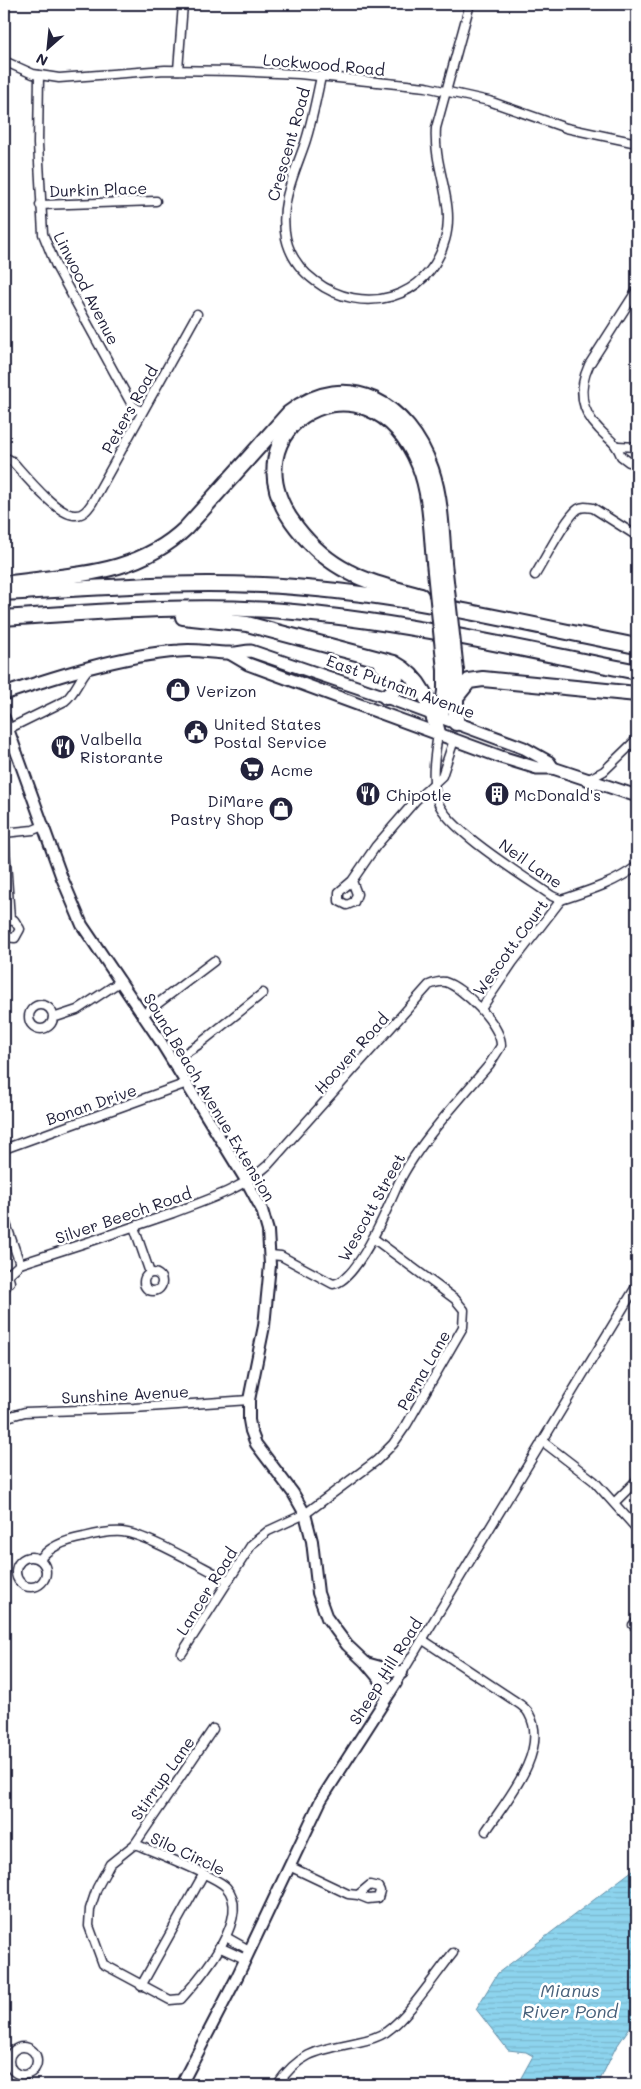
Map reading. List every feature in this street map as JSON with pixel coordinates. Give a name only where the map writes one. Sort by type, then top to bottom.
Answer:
[{"type":"highway","points":[[6,589],[104,572],[148,556],[168,544],[186,528],[288,413],[306,401],[334,392],[356,394],[376,400],[393,411],[414,433],[426,456],[435,482],[439,563],[451,671],[456,696],[456,723]]},
{"type":"highway","points":[[439,563],[423,476],[410,448],[393,426],[371,410],[344,403],[319,406],[296,421],[286,433],[279,446],[276,460],[276,481],[286,512],[316,548],[337,566],[366,580],[518,623]]},
{"type":"highway","points":[[6,589],[183,583],[276,585],[368,595],[637,646]]},
{"type":"highway","points":[[6,618],[205,608],[312,614],[403,627],[637,672]]},
{"type":"highway","points":[[98,613],[229,621],[334,646],[387,661],[406,671],[420,686],[437,716]]},
{"type":"highway","points":[[334,646],[392,670],[396,675],[396,684],[391,694],[386,697]]},
{"type":"highway","points":[[438,733],[437,716],[451,671]]},
{"type":"highway","points":[[456,696],[469,681],[483,679],[637,694]]},
{"type":"main road","name":"East Putnam Avenue","points":[[4,694],[88,669],[148,655],[180,650],[231,654],[248,664],[454,740],[537,768],[554,768],[637,796]]},
{"type":"main road","name":"East Putnam Avenue","points":[[231,654],[240,650],[262,654],[386,697],[524,748],[549,762],[554,768]]},
{"type":"main road","points":[[454,740],[456,723]]},
{"type":"street","points":[[178,70],[183,4]]},
{"type":"street","name":"Crescent Road","points":[[321,77],[305,142],[285,201],[283,215],[286,238],[293,258],[308,276],[324,288],[339,296],[361,301],[389,298],[414,285],[432,268],[445,243],[449,219],[434,148],[436,128],[448,90],[470,4]]},
{"type":"street","points":[[598,4],[607,4]]},
{"type":"street","name":"Lockwood Road","points":[[4,61],[39,75],[66,78],[178,70],[261,71],[448,90],[489,101],[566,128],[637,143]]},
{"type":"street","name":"Linwood Avenue","points":[[39,75],[38,135],[40,205],[43,234],[56,266],[132,405],[142,412]]},
{"type":"street","name":"Durkin Place","points":[[40,205],[156,201]]},
{"type":"street","points":[[637,290],[595,354],[584,377],[581,396],[588,416],[597,428],[618,446],[637,447]]},
{"type":"street","name":"Peters Road","points":[[4,457],[12,461],[60,510],[73,516],[82,514],[92,503],[197,314]]},
{"type":"street","points":[[618,446],[620,456],[624,460],[637,461]]},
{"type":"street","points":[[535,575],[568,521],[579,508],[585,506],[593,508],[637,536]]},
{"type":"street","points":[[6,730],[65,701],[71,696],[79,679],[88,669]]},
{"type":"street","name":"Sound Beach Avenue Extension","points":[[4,718],[6,730],[78,917],[144,1014],[248,1182],[265,1221],[270,1255],[264,1326],[249,1400],[249,1420],[256,1444],[293,1493],[305,1514],[312,1541],[321,1603],[331,1625],[393,1687]]},
{"type":"street","name":"Neil Lane","points":[[438,733],[433,774],[441,809],[454,824],[526,877],[561,900],[608,884],[637,866]]},
{"type":"street","points":[[587,780],[604,771],[637,739]]},
{"type":"street","points":[[352,881],[368,857],[416,800],[435,785],[442,776],[454,740]]},
{"type":"street","points":[[4,937],[14,938],[20,933],[19,925],[7,920],[4,833],[33,830],[43,826]]},
{"type":"street","name":"Wescott Court","points":[[481,1009],[513,962],[561,900]]},
{"type":"street","points":[[144,1014],[214,961]]},
{"type":"street","points":[[53,1018],[77,1010],[120,981]]},
{"type":"street","name":"Hoover Road","points":[[248,1182],[268,1165],[429,985],[446,982],[481,1009]]},
{"type":"street","points":[[173,1061],[198,1045],[263,993]]},
{"type":"street","name":"Wescott Street","points":[[270,1255],[281,1256],[326,1282],[339,1284],[349,1275],[373,1238],[403,1173],[497,1054],[501,1046],[498,1032],[481,1009]]},
{"type":"street","name":"Bonan Drive","points":[[4,1149],[187,1083]]},
{"type":"street","name":"Silver Beech Road","points":[[4,1289],[10,1282],[6,1273],[20,1264],[134,1227],[248,1182]]},
{"type":"street","points":[[4,1218],[20,1264]]},
{"type":"street","points":[[134,1227],[150,1273]]},
{"type":"street","name":"Perna Lane","points":[[305,1514],[376,1461],[393,1444],[407,1424],[463,1327],[465,1317],[460,1304],[437,1284],[373,1238]]},
{"type":"street","name":"Sheep Hill Road","points":[[182,2085],[245,1960],[321,1800],[423,1640],[637,1285]]},
{"type":"street","name":"Sunshine Avenue","points":[[4,1418],[25,1412],[134,1408],[249,1400]]},
{"type":"street","points":[[542,1441],[578,1467],[614,1502],[637,1529]]},
{"type":"street","points":[[614,1502],[637,1480]]},
{"type":"street","name":"Lancer Road","points":[[182,1653],[252,1544],[268,1532],[305,1514]]},
{"type":"street","points":[[40,1559],[45,1553],[60,1544],[75,1538],[123,1532],[143,1538],[228,1580]]},
{"type":"street","points":[[28,1556],[40,1559],[46,1568],[44,1580],[35,1586],[23,1585],[16,1576],[17,1565],[28,1556]]},
{"type":"street","points":[[423,1640],[512,1698],[524,1708],[531,1719],[534,1734],[533,1752],[521,1778],[486,1831]]},
{"type":"street","name":"Sound Beach Avenue Extension","points":[[366,1662],[402,1673]]},
{"type":"street","name":"Stirrup Lane","points":[[135,1844],[213,1729]]},
{"type":"street","name":"Silo Circle","points":[[135,1844],[203,1875],[225,1886],[234,1900],[232,1922],[226,1937],[197,1982],[181,2000],[170,2000],[103,1964],[89,1926],[90,1909],[97,1888],[110,1864],[135,1844]]},
{"type":"street","points":[[289,1866],[337,1889],[358,1895]]},
{"type":"street","points":[[141,1986],[203,1875]]},
{"type":"street","points":[[226,1937],[249,1950]]},
{"type":"street","points":[[219,1947],[245,1960]]},
{"type":"street","points":[[277,2085],[301,2058],[314,2051],[368,2039],[388,2031],[453,1953]]},
{"type":"water","name":"Mianus River Pond","points":[[637,1867],[637,2017],[615,2049],[600,2080],[600,2085],[517,2085],[533,2056],[526,2052],[508,2050],[476,2009],[498,1973]]},
{"type":"place","name":"Verizon","points":[[178,690]]},
{"type":"place","name":"United States Postal Service","points":[[196,732]]},
{"type":"place","name":"Valbella Ristorante","points":[[63,747]]},
{"type":"place","name":"Acme","points":[[252,769]]},
{"type":"place","name":"Chipotle","points":[[368,794]]},
{"type":"place","name":"McDonald's","points":[[497,794]]},
{"type":"place","name":"DiMare Pastry Shop","points":[[281,809]]}]
